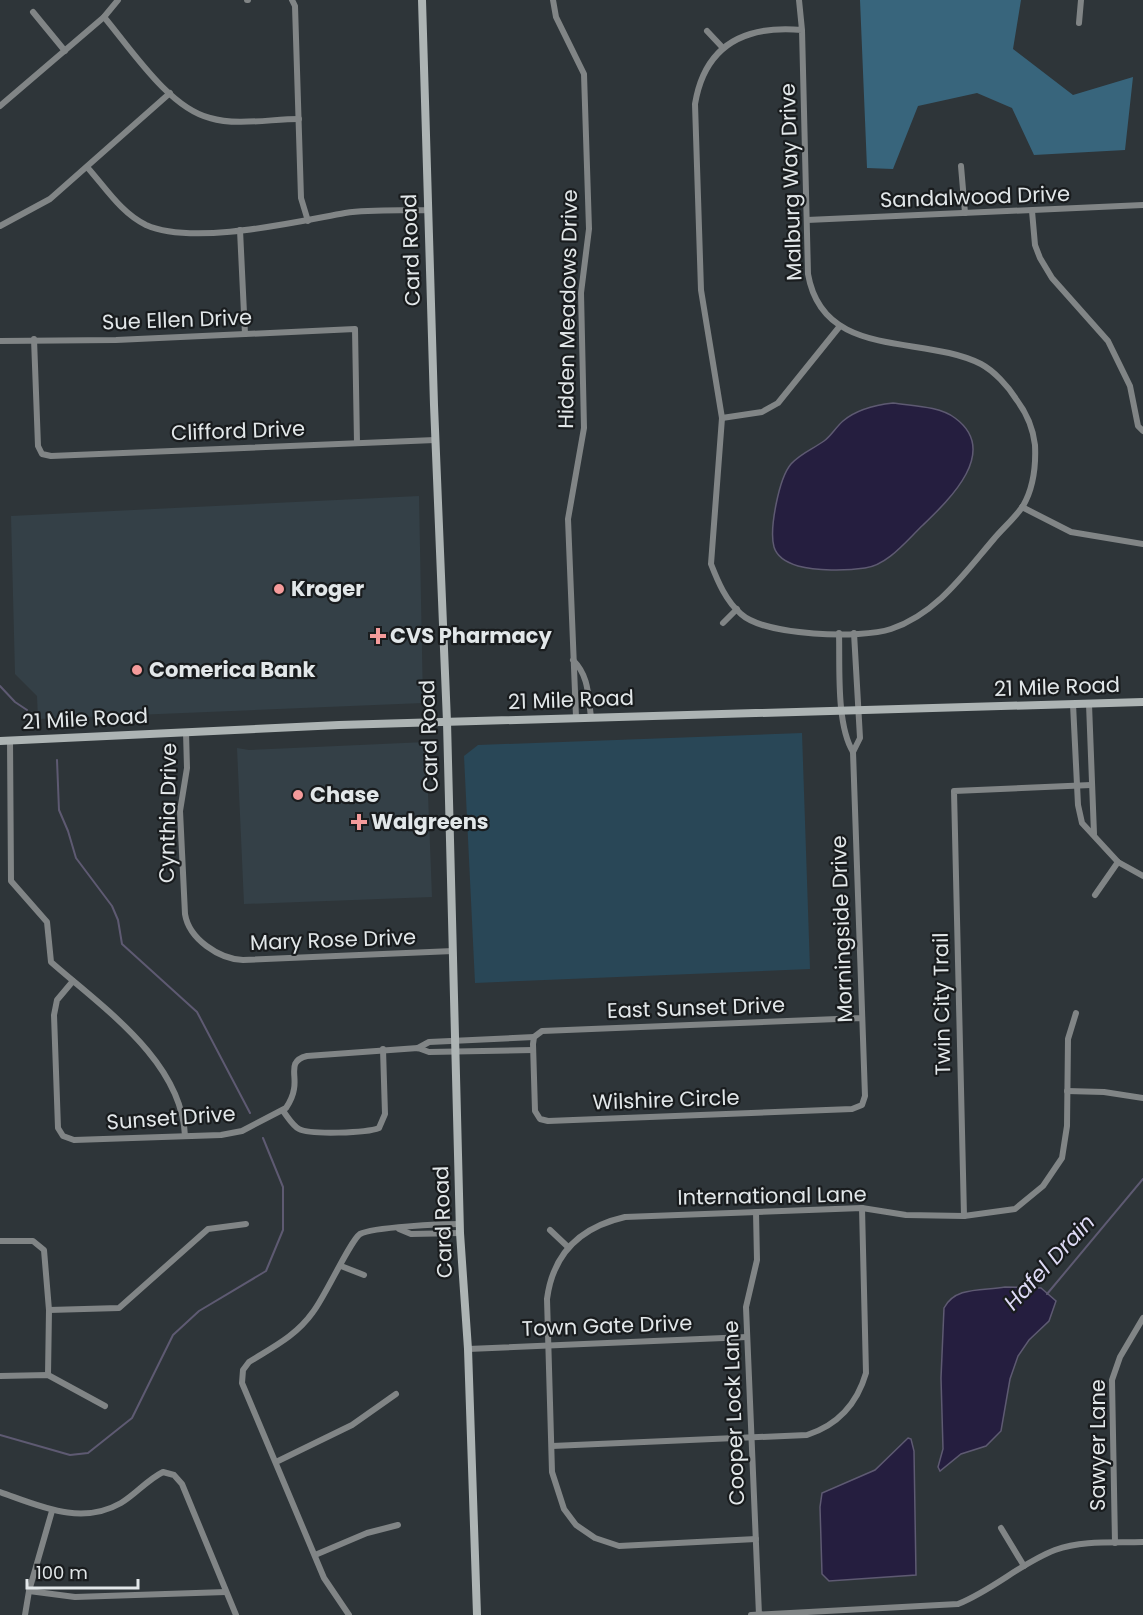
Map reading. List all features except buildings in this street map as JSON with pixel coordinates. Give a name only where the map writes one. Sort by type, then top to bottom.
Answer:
[{"type":"street","points":[[0,106],[104,17],[118,0]]},
{"type":"street","points":[[292,0],[295,6],[301,198],[308,221]]},
{"type":"street","name":"Card Road","points":[[422,0],[435,440],[447,722],[460,1228],[468,1348],[477,1615]]},
{"type":"street","name":"Hidden Meadows Drive","points":[[553,0],[556,17],[584,74],[590,229],[581,293],[584,428],[568,519],[576,717]]},
{"type":"street","name":"Malburg Way Drive","points":[[736,609],[758,624],[805,633],[854,633],[890,629],[921,615],[942,598],[1022,507],[1034,479],[1032,434],[1023,409],[1013,393],[991,370],[962,358],[852,334],[825,311],[810,286],[799,0]]},
{"type":"street","points":[[1079,23],[1081,0]]},
{"type":"street","points":[[33,12],[65,51]]},
{"type":"street","points":[[104,17],[170,93],[194,112],[212,119],[298,119]]},
{"type":"street","points":[[723,623],[736,609],[719,585],[711,564],[722,418],[701,290],[694,104],[704,73],[723,48],[744,35],[762,29],[801,30]]},
{"type":"street","points":[[707,31],[723,48]]},
{"type":"street","points":[[0,226],[50,199],[170,93]]},
{"type":"street","points":[[961,165],[965,213]]},
{"type":"street","points":[[87,167],[124,209],[146,225],[159,229],[186,232],[240,230],[347,213],[428,210]]},
{"type":"street","name":"Sandalwood Drive","points":[[807,220],[1143,205]]},
{"type":"street","points":[[1032,211],[1035,245],[1046,268],[1108,341],[1130,386],[1138,426],[1143,430]]},
{"type":"street","points":[[240,230],[245,334]]},
{"type":"street","points":[[722,418],[762,412],[778,402],[840,326]]},
{"type":"street","name":"Sue Ellen Drive","points":[[0,341],[116,340],[356,329],[357,442]]},
{"type":"street","name":"Clifford Drive","points":[[34,339],[38,446],[42,454],[51,456],[435,440]]},
{"type":"street","points":[[1022,507],[1071,532],[1143,544]]},
{"type":"street","name":"Morningside Drive","points":[[839,633],[843,711],[847,742],[853,752]]},
{"type":"street","name":"Morningside Drive","points":[[854,633],[860,738],[853,752],[865,1096],[862,1104]]},
{"type":"street","name":"Hidden Meadows Drive","points":[[573,660],[583,670],[591,717]]},
{"type":"street","name":"21 Mile Road","points":[[5,740],[576,717],[1143,702]]},
{"type":"street","points":[[1073,704],[1076,785],[1083,823],[1118,862],[1143,876]]},
{"type":"street","points":[[1089,704],[1094,834]]},
{"type":"street","name":"Cynthia Drive","points":[[186,732],[187,768],[180,811],[186,918],[193,933],[216,953]]},
{"type":"street","points":[[5,740],[11,881],[14,888],[41,913],[47,922],[51,962],[142,1045],[157,1063],[183,1112],[185,1136]]},
{"type":"street","points":[[1075,749],[1090,749]]},
{"type":"street","points":[[1076,785],[1091,784]]},
{"type":"street","name":"Twin City Trail","points":[[964,1216],[954,791],[1076,785]]},
{"type":"street","points":[[1095,896],[1118,862]]},
{"type":"street","name":"Mary Rose Drive","points":[[216,953],[231,959],[243,960],[453,951]]},
{"type":"street","name":"Sunset Drive","points":[[73,981],[57,1000],[54,1015],[57,1122],[60,1133],[74,1140],[185,1136],[242,1131],[283,1111]]},
{"type":"street","name":"International Lane","points":[[756,1539],[619,1546],[595,1538],[576,1525],[564,1509],[552,1472],[548,1287],[558,1260],[577,1238],[599,1224],[625,1217],[861,1208],[906,1215],[964,1216],[1015,1209],[1043,1186],[1062,1158],[1067,1126],[1068,1039],[1076,1013]]},
{"type":"street","name":"East Sunset Drive","points":[[456,1040],[534,1037],[546,1030],[862,1018]]},
{"type":"street","points":[[383,1049],[385,1114],[379,1128],[305,1132],[295,1126],[283,1111],[294,1088],[293,1066],[296,1060],[307,1056],[383,1049],[418,1048],[429,1052],[533,1050],[534,1037]]},
{"type":"street","points":[[418,1048],[429,1042],[456,1040]]},
{"type":"street","name":"Wilshire Circle","points":[[533,1050],[535,1111],[537,1116],[544,1121],[852,1109],[862,1104]]},
{"type":"street","points":[[1067,1091],[1104,1092],[1143,1098]]},
{"type":"street","points":[[552,1446],[807,1436],[822,1430],[843,1414],[862,1387],[867,1359],[861,1208]]},
{"type":"street","name":"Cooper Lock Lane","points":[[756,1212],[756,1260],[746,1307],[759,1615]]},
{"type":"street","points":[[49,1310],[119,1308],[208,1229],[246,1224]]},
{"type":"street","points":[[349,1615],[324,1578],[241,1379],[243,1370],[249,1362],[302,1327],[342,1266],[353,1242],[363,1233],[412,1226],[460,1228]]},
{"type":"street","points":[[550,1230],[568,1247]]},
{"type":"street","points":[[0,1242],[33,1241],[40,1244],[45,1253],[49,1310],[48,1376]]},
{"type":"street","points":[[342,1266],[364,1275]]},
{"type":"street","name":"Sawyer Lane","points":[[1115,1542],[1112,1380],[1120,1357],[1143,1318]]},
{"type":"street","name":"Town Gate Drive","points":[[468,1348],[747,1337]]},
{"type":"street","points":[[0,1376],[48,1376],[105,1406]]},
{"type":"street","points":[[276,1462],[352,1425],[396,1394]]},
{"type":"street","points":[[0,1492],[52,1510],[87,1514],[121,1503],[163,1472],[174,1475],[182,1484],[236,1615]]},
{"type":"street","points":[[26,1615],[29,1591],[52,1510]]},
{"type":"street","points":[[315,1555],[367,1533],[398,1525]]},
{"type":"street","points":[[1001,1528],[1024,1566]]},
{"type":"street","points":[[752,1615],[878,1611],[958,1604],[982,1594],[1024,1566],[1066,1546],[1143,1542]]},
{"type":"street","points":[[29,1591],[75,1598],[226,1592]]},
{"type":"shaded area","points":[[860,0],[1021,0],[1013,49],[1073,95],[1133,77],[1125,150],[1034,155],[1012,108],[977,93],[918,106],[893,169],[867,168]]},
{"type":"shaded area","points":[[893,403],[941,411],[955,418],[968,431],[973,445],[972,460],[957,488],[897,551],[873,566],[849,570],[822,570],[805,568],[783,559],[774,547],[773,528],[779,492],[791,464],[829,437],[843,421],[854,413],[873,406]]},
{"type":"shaded area","points":[[419,496],[423,703],[38,719],[37,696],[15,674],[11,516]]},
{"type":"shaded area","points":[[802,733],[810,969],[475,983],[464,756],[478,745]]},
{"type":"shaded area","points":[[426,742],[432,897],[244,904],[237,748],[249,750]]},
{"type":"shaded area","points":[[1005,1287],[1041,1288],[1056,1301],[1049,1321],[1029,1340],[1018,1356],[1010,1379],[1001,1431],[986,1446],[961,1454],[940,1471],[938,1467],[943,1449],[941,1378],[944,1308],[955,1296],[962,1293]]},
{"type":"shaded area","points":[[908,1438],[911,1439],[914,1451],[916,1575],[829,1581],[822,1574],[820,1507],[822,1493],[875,1470]]},
{"type":"waterway","points":[[0,686],[15,702],[27,710]]},
{"type":"waterway","points":[[57,760],[59,810],[76,858],[112,906],[118,920],[122,944],[197,1012],[250,1113]]},
{"type":"waterway","points":[[0,1435],[70,1455],[88,1453],[132,1418],[173,1335],[199,1311],[266,1271],[283,1230],[283,1187],[263,1138]]},
{"type":"waterway","name":"Hafel Drain","points":[[1047,1294],[1143,1179]]},
{"type":"place","name":"Kroger","points":[[279,589]]},
{"type":"place","name":"CVS Pharmacy","points":[[378,636]]},
{"type":"place","name":"Comerica Bank","points":[[137,670]]},
{"type":"place","name":"Chase","points":[[298,795]]},
{"type":"place","name":"Walgreens","points":[[359,822]]}]
